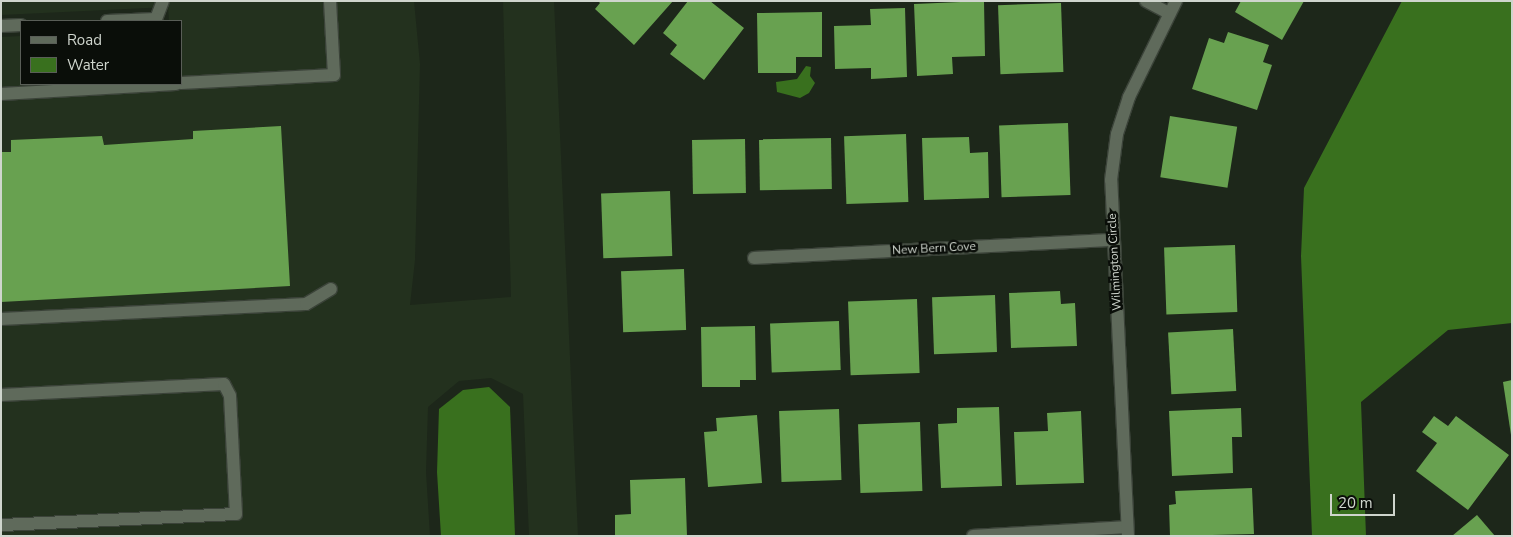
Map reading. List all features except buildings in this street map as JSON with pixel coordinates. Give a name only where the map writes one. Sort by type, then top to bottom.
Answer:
[{"type":"street","points":[[132,20],[156,19],[162,1]]},
{"type":"street","points":[[182,84],[334,75],[330,1]]},
{"type":"street","points":[[1146,1],[1169,13]]},
{"type":"street","name":"Wilmington Circle","points":[[1127,531],[1111,180],[1117,134],[1129,96],[1176,1]]},
{"type":"street","points":[[1,26],[20,25]]},
{"type":"street","points":[[1,94],[158,85]]},
{"type":"street","name":"New Bern Cove","points":[[754,258],[1114,240]]},
{"type":"street","points":[[1,319],[306,304],[330,289]]},
{"type":"street","points":[[1,395],[224,384],[230,396],[236,514],[1,525]]},
{"type":"street","points":[[973,536],[1127,531]]},
{"type":"shaded area","points":[[1,1],[414,1],[420,64],[415,260],[410,305],[511,297],[503,1],[554,1],[578,536],[529,536],[523,394],[491,378],[459,381],[428,407],[426,472],[430,536],[1,536],[1,37],[20,36],[20,85],[182,85],[182,20],[169,20],[168,7],[1,15]]},
{"type":"water","points":[[1402,1],[1512,1],[1512,323],[1448,330],[1361,402],[1366,536],[1312,536],[1301,256],[1304,188]]},
{"type":"water","points":[[806,66],[811,67],[810,76],[815,83],[809,93],[800,98],[777,92],[776,82],[797,79]]},
{"type":"water","points":[[489,387],[510,407],[515,536],[441,536],[437,472],[439,409],[463,390]]}]
